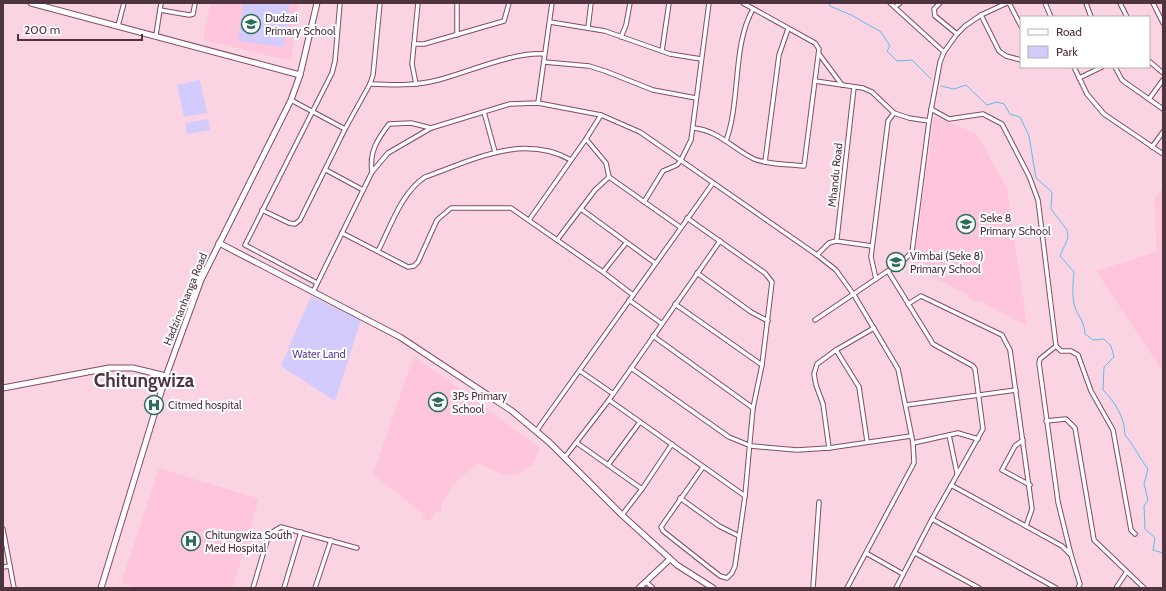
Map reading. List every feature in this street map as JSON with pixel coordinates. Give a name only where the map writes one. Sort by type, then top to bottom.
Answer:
[{"type":"street","points":[[31,3],[156,35],[300,75]]},
{"type":"street","points":[[118,26],[124,3]]},
{"type":"street","points":[[156,35],[161,3]]},
{"type":"street","points":[[160,10],[189,15],[193,14],[195,3]]},
{"type":"street","name":"Hadzinanhanga Road","points":[[101,588],[166,376],[201,280],[291,100],[300,75],[317,3]]},
{"type":"street","points":[[317,283],[245,245],[332,73],[335,62],[340,3]]},
{"type":"street","points":[[262,210],[289,223],[295,224],[300,220],[345,129],[374,75],[380,3]]},
{"type":"street","points":[[416,84],[412,64],[418,3]]},
{"type":"street","points":[[457,3],[457,35]]},
{"type":"street","points":[[414,44],[424,44],[504,21],[509,3]]},
{"type":"street","points":[[538,103],[552,3]]},
{"type":"street","points":[[588,28],[591,3]]},
{"type":"street","points":[[621,37],[626,25],[630,3]]},
{"type":"street","points":[[662,51],[669,3]]},
{"type":"street","points":[[644,202],[663,172],[677,166],[682,160],[691,140],[701,59],[710,3]]},
{"type":"street","points":[[693,128],[705,129],[742,152],[765,162],[804,166],[819,48],[815,43],[743,3]]},
{"type":"street","points":[[890,3],[944,52]]},
{"type":"street","points":[[896,8],[900,3]]},
{"type":"street","points":[[940,3],[934,9],[935,16],[957,34]]},
{"type":"street","points":[[815,320],[904,260],[912,252],[929,121],[938,72],[944,52],[957,34],[981,15],[1008,3],[1020,24]]},
{"type":"street","points":[[1045,3],[1051,16]]},
{"type":"street","points":[[1086,3],[1091,16]]},
{"type":"street","points":[[1120,3],[1126,16]]},
{"type":"street","points":[[1154,3],[1162,17],[1163,23]]},
{"type":"street","points":[[726,141],[732,122],[745,27],[753,9]]},
{"type":"street","points":[[981,15],[998,51],[1006,56],[1020,60]]},
{"type":"street","points":[[550,22],[605,31],[662,51],[701,59]]},
{"type":"street","points":[[765,162],[779,55],[788,29]]},
{"type":"street","points":[[370,84],[416,84],[436,81],[525,55],[544,54]]},
{"type":"street","points":[[819,54],[843,85]]},
{"type":"street","points":[[544,62],[589,66],[653,90],[696,98]]},
{"type":"street","points":[[1150,62],[1163,73]]},
{"type":"street","points":[[1074,68],[1087,94],[1104,114],[1163,154]]},
{"type":"street","points":[[1079,78],[1100,68]]},
{"type":"street","points":[[1116,68],[1122,80],[1163,109]]},
{"type":"street","points":[[1149,99],[1163,80]]},
{"type":"street","points":[[816,81],[854,87],[872,92],[894,113],[908,118],[929,121]]},
{"type":"street","name":"Mhandu Road","points":[[836,241],[854,87]]},
{"type":"street","points":[[291,100],[345,129]]},
{"type":"street","points":[[313,292],[372,172],[388,153],[432,128],[510,104],[538,103],[601,115],[640,132],[818,255],[836,270],[854,295],[898,370],[913,443],[914,463],[847,588]]},
{"type":"street","points":[[931,109],[949,118],[983,114],[1002,124],[1029,176],[1038,200],[1056,346],[1061,351],[1072,351],[1078,355],[1090,391],[1112,430],[1131,530],[1135,534]]},
{"type":"street","points":[[484,112],[495,152]]},
{"type":"street","points":[[876,279],[871,263],[872,246],[888,121],[894,113]]},
{"type":"street","points":[[529,220],[586,139],[601,115]]},
{"type":"street","points":[[372,172],[370,160],[378,140],[389,124],[411,123],[432,128]]},
{"type":"street","points":[[1152,147],[1163,132]]},
{"type":"street","points":[[586,139],[606,163],[609,177],[680,227]]},
{"type":"street","points":[[378,251],[403,202],[416,184],[425,177],[495,152],[526,147],[558,153],[571,160]]},
{"type":"street","points":[[326,170],[363,190]]},
{"type":"street","points":[[557,240],[581,209],[609,177]]},
{"type":"street","points":[[537,430],[580,371],[632,294],[713,183]]},
{"type":"street","points":[[342,233],[408,267],[414,266],[418,262],[437,220],[451,208],[511,208],[632,294]]},
{"type":"street","points":[[581,209],[655,263]]},
{"type":"street","points":[[687,218],[771,279],[768,321],[754,408],[745,496],[734,570],[726,578],[720,576],[662,529],[662,524],[703,467]]},
{"type":"street","points":[[566,457],[609,400],[612,393],[720,241]]},
{"type":"street","points":[[818,255],[829,243],[836,241],[872,246]]},
{"type":"street","points":[[603,272],[626,242]]},
{"type":"street","points":[[219,243],[410,343],[537,430],[566,457],[622,515],[670,559],[689,574],[713,588]]},
{"type":"street","points":[[888,271],[933,344],[973,366],[975,369],[983,424],[978,439],[957,473],[897,588]]},
{"type":"street","points":[[697,273],[751,312],[768,321]]},
{"type":"street","points":[[908,304],[921,296],[1002,335],[1010,350],[1030,485],[1032,509],[1026,526]]},
{"type":"street","points":[[629,300],[661,323]]},
{"type":"street","points":[[675,304],[762,365]]},
{"type":"street","points":[[829,448],[823,404],[816,385],[814,374],[817,364],[836,350],[874,328]]},
{"type":"street","points":[[653,336],[754,408]]},
{"type":"street","points":[[1056,346],[1040,359],[1039,363],[1058,502],[1080,584],[1078,588]]},
{"type":"street","points":[[836,350],[859,387],[867,441]]},
{"type":"street","points":[[3,388],[109,368],[133,368],[166,376]]},
{"type":"street","points":[[631,368],[729,437],[751,446],[797,450],[829,448],[867,441],[911,436]]},
{"type":"street","points":[[580,371],[612,393]]},
{"type":"street","points":[[906,405],[1016,390]]},
{"type":"street","points":[[609,400],[745,496]]},
{"type":"street","points":[[1046,421],[1066,419],[1075,428],[1094,540],[1126,573],[1144,588]]},
{"type":"street","points":[[608,465],[640,422]]},
{"type":"street","points":[[913,443],[958,433],[978,439]]},
{"type":"street","points":[[949,435],[957,473]]},
{"type":"street","points":[[1023,440],[1015,446],[1002,470],[1030,485]]},
{"type":"street","points":[[577,443],[642,489]]},
{"type":"street","points":[[622,515],[642,489],[672,444]]},
{"type":"street","points":[[951,485],[1062,546],[1071,555]]},
{"type":"street","points":[[680,498],[719,526],[739,536]]},
{"type":"street","points":[[813,588],[819,502]]},
{"type":"street","points":[[932,519],[1056,588]]},
{"type":"street","points":[[253,588],[269,534],[281,527],[356,548]]},
{"type":"street","points":[[3,529],[14,588]]},
{"type":"street","points":[[284,588],[302,532]]},
{"type":"street","points":[[315,588],[331,540]]},
{"type":"street","points":[[866,553],[903,574]]},
{"type":"street","points":[[914,553],[979,588]]},
{"type":"street","points":[[638,588],[670,559]]},
{"type":"street","points":[[3,567],[10,566]]},
{"type":"street","points":[[1116,588],[1126,573]]},
{"type":"street","points":[[646,582],[654,588]]},
{"type":"shaded area","name":"Dudzai Primary School","points":[[211,3],[298,3],[291,61],[203,40]]},
{"type":"shaded area","name":"Seke 8 Primary School","points":[[934,117],[976,133],[1007,188],[1027,326],[978,300],[976,302],[967,297],[968,295],[918,269],[914,260]]},
{"type":"shaded area","points":[[1163,186],[1163,372],[1096,271],[1160,251],[1156,248],[1155,200]]},
{"type":"shaded area","name":"3Ps Primary School","points":[[414,356],[540,448],[532,465],[518,474],[503,475],[477,463],[452,486],[441,504],[442,513],[436,511],[429,521],[423,519],[422,513],[373,474]]},
{"type":"shaded area","name":"Chitungwiza South Med Hospital","points":[[159,468],[259,499],[233,588],[137,588],[121,583]]},
{"type":"green space","points":[[243,3],[290,3],[284,47],[238,41]]},
{"type":"green space","points":[[200,80],[207,113],[184,117],[177,85]]},
{"type":"green space","points":[[208,119],[210,130],[187,134],[185,123]]},
{"type":"green space","name":"Water Land","points":[[311,296],[361,320],[335,401],[281,366]]},
{"type":"waterway","points":[[829,3],[830,6],[851,15],[881,32],[890,46],[887,51],[897,61],[912,60],[931,79]]},
{"type":"waterway","points":[[941,86],[954,89],[966,85],[987,105],[997,102],[1004,104],[1010,114],[1020,117],[1029,136],[1036,178],[1052,192],[1051,209],[1067,230],[1068,238],[1060,256],[1074,272],[1074,304],[1082,321],[1085,334],[1093,340],[1104,339],[1111,346],[1114,357],[1104,367],[1103,390],[1112,400],[1121,416],[1125,429],[1125,435],[1148,469],[1144,484],[1148,500],[1144,506],[1145,529],[1155,538],[1153,550],[1163,553]]},
{"type":"place","name":"Dudzai Primary School","points":[[251,24]]},
{"type":"place","name":"Seke 8 Primary School","points":[[966,224]]},
{"type":"place","name":"Vimbai (Seke 8) Primary School","points":[[896,262]]},
{"type":"place","name":"3Ps Primary School","points":[[438,402]]},
{"type":"place","name":"Citmed hospital","points":[[154,405]]},
{"type":"place","name":"Chitungwiza South Med Hospital","points":[[191,541]]},
{"type":"district","name":"Chitungwiza","points":[[144,380]]}]
